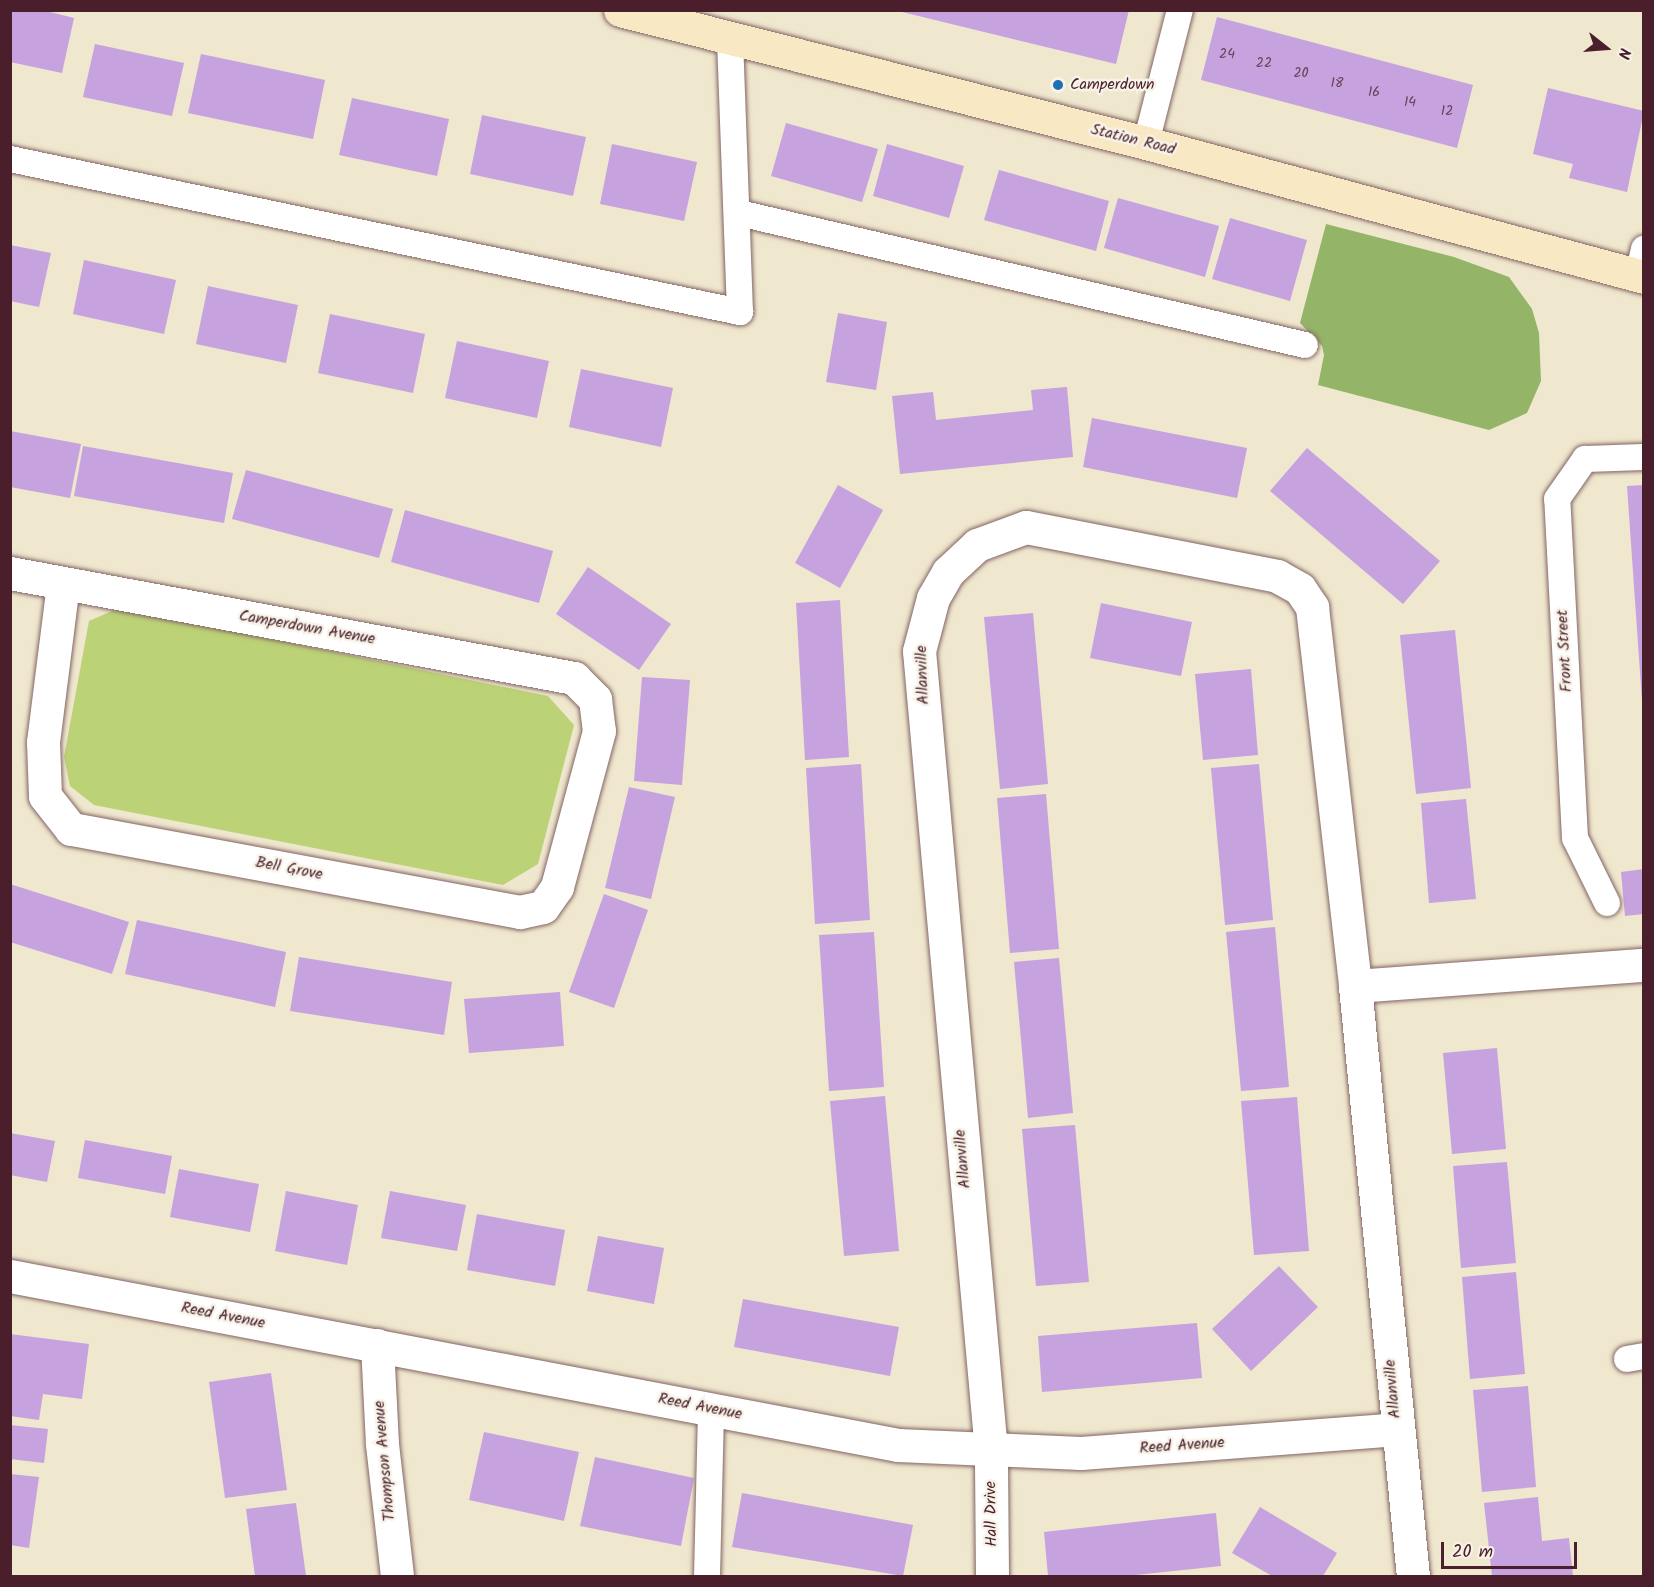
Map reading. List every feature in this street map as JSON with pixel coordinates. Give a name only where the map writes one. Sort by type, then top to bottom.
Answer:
[{"type":"main road","name":"Station Road","points":[[620,10],[1642,267]]},
{"type":"street","name":"Allanville","points":[[991,1450],[920,651],[933,598],[948,572],[966,552],[1002,533],[1026,527],[1276,576],[1300,589],[1312,607],[1317,629],[1355,986],[1413,1576]]},
{"type":"street","name":"Camperdown Avenue","points":[[10,573],[574,678],[595,699]]},
{"type":"street","name":"Bell Grove","points":[[63,583],[44,753],[45,796],[71,829],[520,912],[543,907],[558,887],[599,731],[595,699]]},
{"type":"street","points":[[1355,986],[1644,965]]},
{"type":"street","name":"Reed Avenue","points":[[10,1276],[898,1445],[1081,1453],[1397,1429]]},
{"type":"street","name":"Thompson Avenue","points":[[377,1345],[382,1444],[397,1576]]},
{"type":"street","name":"Hall Drive","points":[[991,1450],[992,1576]]},
{"type":"lane","points":[[1146,143],[1180,10]]},
{"type":"lane","points":[[10,159],[740,312],[739,213],[730,38]]},
{"type":"lane","points":[[739,213],[1305,345]]},
{"type":"lane","name":"Front Street","points":[[1607,903],[1575,838],[1557,499],[1586,459],[1644,457]]},
{"type":"lane","points":[[707,1576],[711,1409]]},
{"type":"green space","points":[[1326,224],[1454,257],[1509,277],[1532,309],[1539,333],[1541,381],[1527,413],[1489,430],[1318,385],[1324,355],[1322,346],[1300,323]]},
{"type":"green space","points":[[119,608],[548,696],[574,725],[538,864],[503,885],[94,805],[70,786],[64,757],[89,621]]},
{"type":"building","points":[[10,10],[42,10],[74,18],[62,73],[10,62]]},
{"type":"building","points":[[894,10],[1129,10],[1116,64]]},
{"type":"building","points":[[1217,17],[1473,85],[1457,148],[1201,80]]},
{"type":"building","points":[[95,44],[184,63],[172,116],[83,97]]},
{"type":"building","points":[[201,54],[325,80],[313,139],[188,113]]},
{"type":"building","points":[[1548,88],[1644,111],[1627,192],[1569,178],[1573,164],[1533,154]]},
{"type":"building","points":[[352,98],[449,119],[437,176],[339,155]]},
{"type":"building","points":[[482,115],[586,137],[573,196],[470,174]]},
{"type":"building","points":[[786,123],[878,149],[862,202],[771,176]]},
{"type":"building","points":[[612,144],[697,162],[684,221],[600,204]]},
{"type":"building","points":[[887,144],[964,166],[949,218],[873,196]]},
{"type":"building","points":[[999,170],[1109,201],[1096,251],[984,220]]},
{"type":"building","points":[[1118,198],[1219,226],[1205,277],[1104,248]]},
{"type":"building","points":[[1230,218],[1307,240],[1290,301],[1212,279]]},
{"type":"building","points":[[10,245],[51,253],[39,307],[10,301]]},
{"type":"building","points":[[84,260],[176,280],[164,334],[73,314]]},
{"type":"building","points":[[208,286],[298,305],[286,363],[196,344]]},
{"type":"building","points":[[838,313],[887,322],[876,390],[826,382]]},
{"type":"building","points":[[330,314],[425,334],[413,393],[318,373]]},
{"type":"building","points":[[457,341],[549,361],[537,418],[445,398]]},
{"type":"building","points":[[581,369],[673,388],[661,447],[569,427]]},
{"type":"building","points":[[1067,387],[1073,457],[900,474],[892,396],[933,392],[936,420],[1033,410],[1031,390]]},
{"type":"building","points":[[1092,418],[1247,448],[1237,498],[1083,467]]},
{"type":"building","points":[[10,431],[81,444],[70,498],[10,487]]},
{"type":"building","points":[[83,446],[233,473],[224,523],[74,496]]},
{"type":"building","points":[[1307,448],[1440,561],[1403,604],[1270,491]]},
{"type":"building","points":[[246,470],[393,509],[379,558],[232,519]]},
{"type":"building","points":[[838,485],[883,510],[840,588],[795,563]]},
{"type":"building","points":[[1644,485],[1644,701],[1642,701],[1627,486]]},
{"type":"building","points":[[405,510],[553,551],[539,603],[391,562]]},
{"type":"building","points":[[588,567],[671,624],[639,670],[556,614]]},
{"type":"building","points":[[840,600],[849,757],[805,760],[796,603]]},
{"type":"building","points":[[1101,603],[1192,622],[1181,676],[1090,658]]},
{"type":"building","points":[[1033,613],[1048,784],[1000,789],[984,617]]},
{"type":"building","points":[[1455,630],[1471,788],[1416,794],[1400,635]]},
{"type":"building","points":[[1251,669],[1258,755],[1203,760],[1195,674]]},
{"type":"building","points":[[642,677],[690,680],[682,785],[634,781]]},
{"type":"building","points":[[861,764],[870,920],[815,924],[806,768]]},
{"type":"building","points":[[1259,764],[1273,920],[1225,925],[1211,768]]},
{"type":"building","points":[[629,787],[675,797],[651,899],[605,888]]},
{"type":"building","points":[[1046,794],[1059,949],[1010,953],[997,798]]},
{"type":"building","points":[[1466,799],[1476,899],[1429,903],[1421,803]]},
{"type":"building","points":[[1644,869],[1644,914],[1625,916],[1621,872]]},
{"type":"building","points":[[10,884],[129,922],[112,974],[10,942]]},
{"type":"building","points":[[604,894],[648,910],[614,1008],[569,992]]},
{"type":"building","points":[[137,920],[286,952],[275,1007],[125,974]]},
{"type":"building","points":[[1275,927],[1289,1087],[1241,1091],[1226,932]]},
{"type":"building","points":[[874,932],[884,1087],[829,1091],[819,935]]},
{"type":"building","points":[[299,957],[452,982],[444,1035],[290,1011]]},
{"type":"building","points":[[1059,958],[1073,1113],[1028,1118],[1014,962]]},
{"type":"building","points":[[560,992],[564,1046],[469,1053],[464,999]]},
{"type":"building","points":[[1497,1048],[1506,1149],[1452,1154],[1443,1053]]},
{"type":"building","points":[[885,1096],[899,1251],[844,1256],[830,1101]]},
{"type":"building","points":[[1297,1097],[1309,1251],[1254,1255],[1241,1101]]},
{"type":"building","points":[[1075,1125],[1089,1282],[1036,1286],[1022,1129]]},
{"type":"building","points":[[10,1133],[55,1141],[47,1182],[10,1175]]},
{"type":"building","points":[[85,1140],[172,1156],[165,1194],[78,1178]]},
{"type":"building","points":[[1507,1162],[1516,1263],[1461,1268],[1453,1166]]},
{"type":"building","points":[[179,1169],[259,1184],[250,1232],[170,1217]]},
{"type":"building","points":[[286,1191],[358,1205],[347,1265],[275,1251]]},
{"type":"building","points":[[390,1191],[466,1205],[457,1251],[381,1238]]},
{"type":"building","points":[[477,1214],[565,1230],[555,1286],[467,1270]]},
{"type":"building","points":[[598,1236],[664,1248],[654,1304],[587,1291]]},
{"type":"building","points":[[1279,1266],[1318,1307],[1251,1371],[1212,1329]]},
{"type":"building","points":[[1516,1272],[1525,1374],[1470,1379],[1462,1277]]},
{"type":"building","points":[[743,1299],[899,1327],[890,1376],[734,1347]]},
{"type":"building","points":[[1197,1323],[1202,1378],[1042,1392],[1038,1336]]},
{"type":"building","points":[[10,1334],[89,1344],[82,1399],[43,1394],[39,1420],[10,1416]]},
{"type":"building","points":[[271,1373],[287,1490],[225,1498],[209,1382]]},
{"type":"building","points":[[1528,1386],[1536,1487],[1482,1492],[1473,1390]]},
{"type":"building","points":[[10,1425],[48,1429],[44,1463],[10,1459]]},
{"type":"building","points":[[484,1432],[579,1452],[564,1521],[469,1500]]},
{"type":"building","points":[[595,1457],[694,1478],[681,1546],[580,1526]]},
{"type":"building","points":[[10,1474],[39,1477],[29,1548],[10,1545]]},
{"type":"building","points":[[742,1493],[913,1525],[903,1576],[732,1547]]},
{"type":"building","points":[[1538,1497],[1542,1541],[1569,1538],[1573,1576],[1492,1576],[1484,1503]]},
{"type":"building","points":[[296,1503],[306,1576],[255,1576],[246,1509]]},
{"type":"building","points":[[1260,1507],[1337,1553],[1323,1576],[1272,1576],[1232,1553]]},
{"type":"building","points":[[1216,1513],[1221,1566],[1126,1576],[1048,1576],[1044,1532]]},
{"type":"place","name":"Camperdown","points":[[1058,85]]}]
